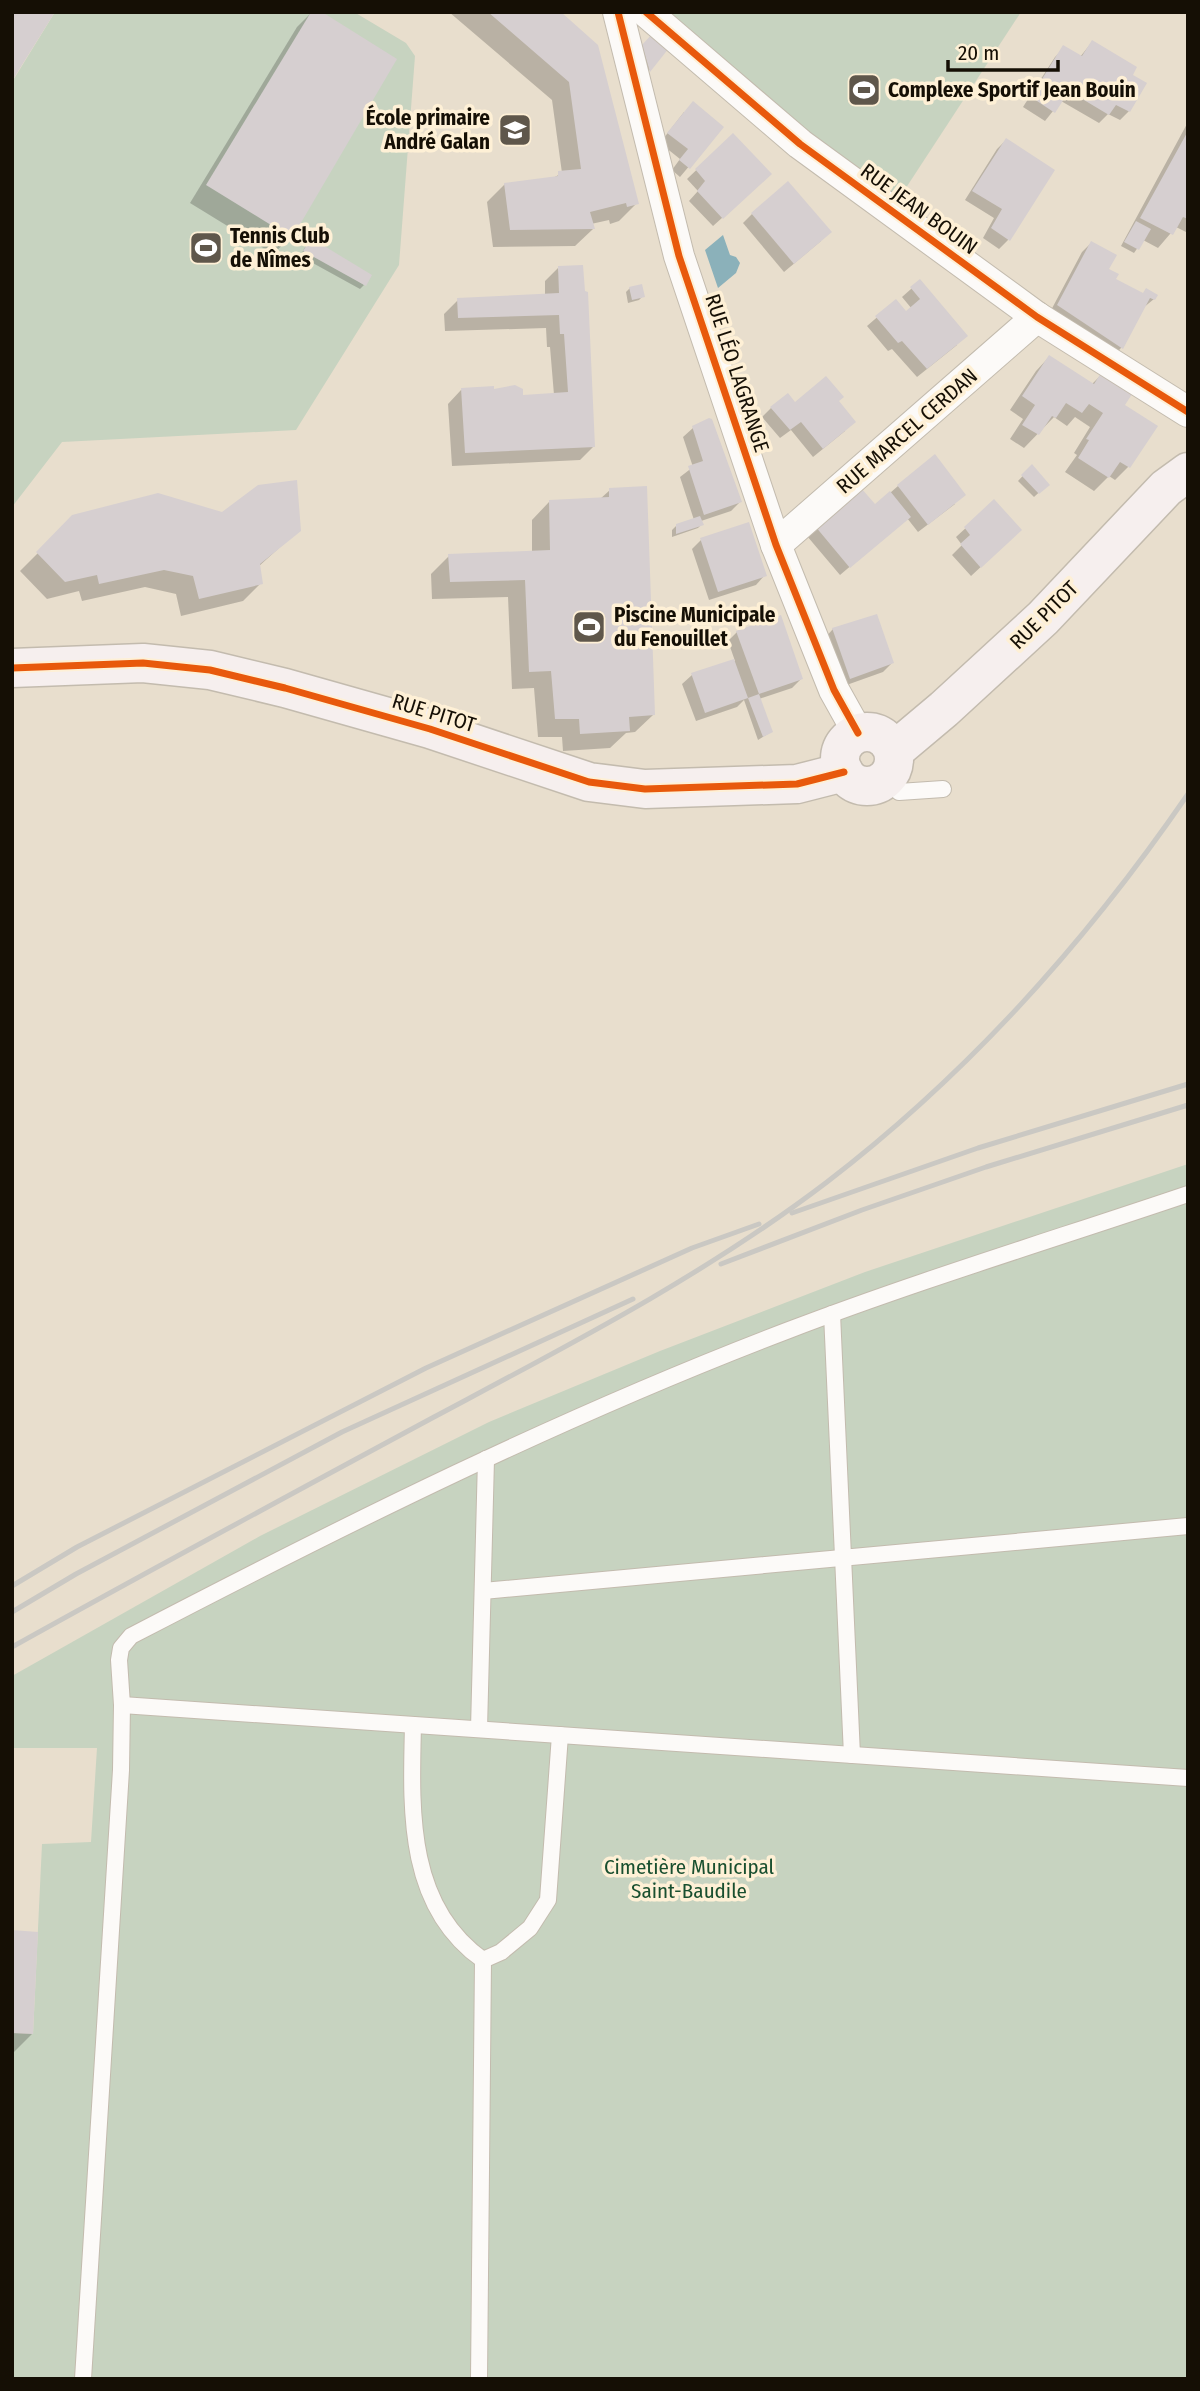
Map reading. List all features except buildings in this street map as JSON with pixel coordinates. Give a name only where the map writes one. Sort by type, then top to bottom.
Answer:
[{"type":"street","name":"RUE LÉO LAGRANGE","points":[[618,12],[679,256],[776,545],[834,690],[858,733]]},
{"type":"street","name":"RUE JEAN BOUIN","points":[[646,12],[800,144],[1037,317],[1188,412]]},
{"type":"street","name":"RUE MARCEL CERDAN","points":[[776,545],[1037,317]]},
{"type":"street","name":"RUE PITOT","points":[[12,668],[143,663],[211,670],[430,729],[589,782],[645,789],[797,784],[844,772],[849,779],[865,786],[882,782],[891,763],[944,709],[1044,618],[1166,488],[1188,472]]},
{"type":"street","points":[[844,772],[840,754],[850,738],[858,733],[875,733],[883,737],[891,763]]},
{"type":"lane","points":[[891,763],[899,792],[943,789]]},
{"type":"lane","points":[[83,2379],[121,1770],[122,1705],[118,1660],[121,1648],[131,1636],[295,1551],[559,1424],[790,1329],[1188,1194]]},
{"type":"lane","points":[[832,1314],[852,1755]]},
{"type":"lane","points":[[478,1729],[486,1459]]},
{"type":"lane","points":[[482,1591],[1188,1526]]},
{"type":"lane","points":[[122,1705],[1188,1778]]},
{"type":"lane","points":[[413,1725],[411,1801],[426,1882],[440,1915],[453,1933],[483,1960]]},
{"type":"lane","points":[[483,1960],[501,1952],[530,1928],[548,1900],[560,1735]]},
{"type":"lane","points":[[479,2379],[483,1960]]},
{"type":"green space","name":"Tennis Club de Nîmes","points":[[55,12],[354,12],[406,43],[415,56],[399,265],[296,430],[62,442],[12,507],[12,82]]},
{"type":"green space","name":"Complexe Sportif Jean Bouin","points":[[668,12],[1021,12],[900,197],[837,159]]},
{"type":"green space","name":"Cimetière Municipal Saint-Baudile","points":[[1188,1164],[1188,2379],[12,2379],[12,2033],[33,2034],[42,1844],[91,1842],[97,1748],[12,1748],[12,1676],[260,1536],[489,1422],[660,1351],[865,1272]]},
{"type":"water","points":[[723,235],[730,255],[736,257],[740,263],[736,273],[718,288],[705,250]]},
{"type":"railway","points":[[12,1647],[586,1336],[685,1278],[781,1216],[879,1140],[977,1050],[1067,953],[1188,794]]},
{"type":"railway","points":[[792,1213],[978,1148],[1188,1084]]},
{"type":"railway","points":[[721,1264],[862,1210],[986,1167],[1188,1105]]},
{"type":"railway","points":[[12,1586],[77,1547],[426,1368],[692,1248],[759,1224]]},
{"type":"railway","points":[[12,1612],[76,1574],[342,1432],[633,1299]]},
{"type":"cycle path","points":[[618,12],[679,256],[776,545],[834,690],[858,733]]},
{"type":"cycle path","points":[[646,12],[800,144],[1037,317],[1188,412]]},
{"type":"cycle path","points":[[12,668],[143,663],[210,670],[430,729],[589,782],[645,789],[797,784],[844,772]]},
{"type":"place","name":"Complexe Sportif Jean Bouin","points":[[864,90]]},
{"type":"place","name":"École primaire André Galan","points":[[515,130]]},
{"type":"place","name":"Tennis Club de Nîmes","points":[[206,248]]},
{"type":"place","name":"Piscine Municipale du Fenouillet","points":[[589,627]]}]
